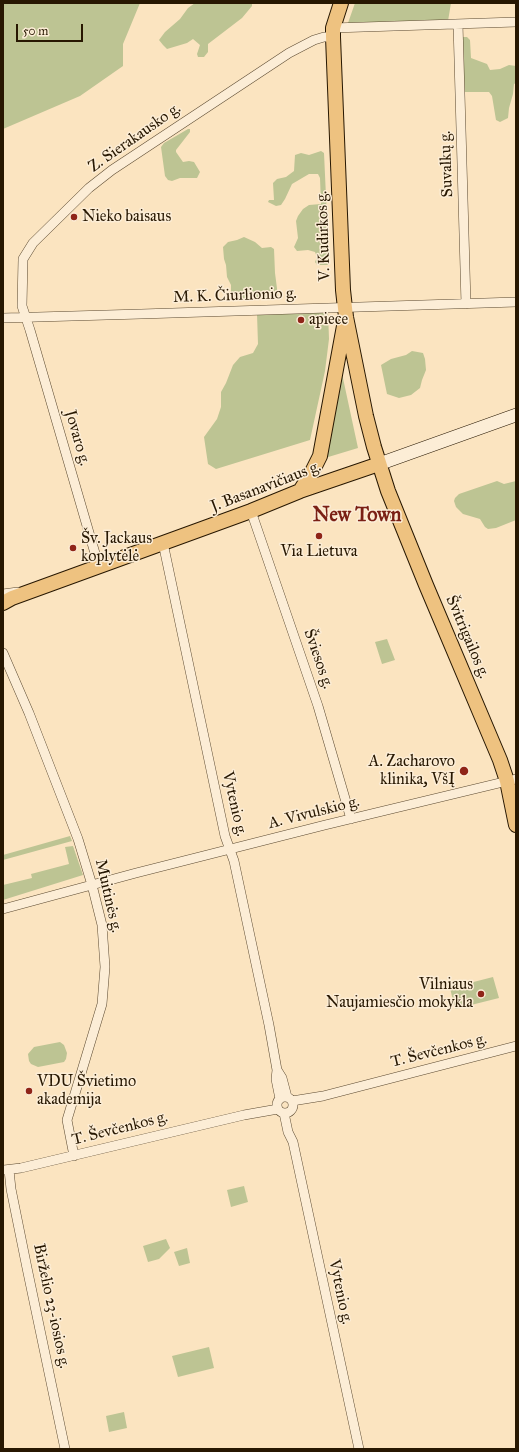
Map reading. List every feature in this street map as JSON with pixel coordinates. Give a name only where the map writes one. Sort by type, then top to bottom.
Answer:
[{"type":"main road","name":"V. Kudirkos g.","points":[[341,3],[333,32],[345,312],[367,422],[379,464]]},
{"type":"main road","points":[[300,491],[320,456],[345,312]]},
{"type":"main road","name":"J. Basanavičiaus g.","points":[[3,603],[27,592],[251,511],[300,491],[516,415]]},
{"type":"main road","name":"Švitrigailos g.","points":[[379,464],[416,562],[498,754],[511,780],[516,825]]},
{"type":"street","name":"Z. Sierakausko g.","points":[[26,318],[22,306],[22,268],[23,258],[33,243],[89,188],[117,167],[289,53],[333,32],[516,22]]},
{"type":"street","name":"Suvalkų g.","points":[[458,24],[466,304]]},
{"type":"street","name":"M. K. Čiurlionio g.","points":[[3,318],[345,312],[516,302]]},
{"type":"street","name":"Jovaro g.","points":[[26,318],[99,567]]},
{"type":"street","name":"Šviesos g.","points":[[251,511],[318,706],[351,819]]},
{"type":"street","name":"Vytenio g.","points":[[163,543],[225,836],[234,861],[277,1070],[276,1079],[285,1105],[288,1132],[293,1142],[359,1449]]},
{"type":"street","points":[[3,594],[27,592]]},
{"type":"street","name":"Muitinės g.","points":[[3,653],[43,746],[78,840],[92,885],[102,925],[104,949],[104,986],[102,1004],[67,1120],[74,1156]]},
{"type":"street","name":"A. Vivulskio g.","points":[[3,909],[351,819],[511,780]]},
{"type":"street","name":"T. Ševčenkos g.","points":[[6,1170],[74,1156],[244,1115],[516,1046]]},
{"type":"street","name":"Birželio 23-iosios g.","points":[[6,1170],[65,1449]]},
{"type":"green space","points":[[3,3],[140,3],[123,44],[123,66],[80,96],[3,129]]},
{"type":"green space","points":[[195,3],[252,3],[252,6],[242,18],[208,44],[208,52],[204,57],[198,57],[197,54],[200,45],[193,39],[187,43],[167,49],[159,40],[165,32],[180,19],[188,8]]},
{"type":"green space","points":[[355,3],[451,3],[448,21],[348,23]]},
{"type":"green space","points":[[463,37],[467,37],[470,40],[471,58],[487,64],[490,70],[500,69],[509,65],[516,66],[516,83],[514,84],[508,118],[500,122],[496,120],[492,96],[489,92],[464,92],[461,40]]},
{"type":"green space","points":[[190,129],[190,132],[176,152],[183,162],[194,162],[200,172],[197,178],[180,178],[172,181],[168,180],[165,176],[161,147],[164,143]]},
{"type":"green space","points":[[321,151],[324,153],[328,265],[317,265],[315,262],[317,257],[315,252],[308,250],[297,251],[294,247],[298,238],[296,221],[298,216],[303,209],[309,205],[321,204],[320,178],[318,174],[309,174],[292,184],[281,205],[276,206],[268,202],[269,200],[274,200],[273,183],[277,179],[286,177],[294,171],[295,155],[301,153],[309,155]]},
{"type":"green space","points":[[244,237],[255,242],[262,248],[271,247],[274,249],[278,296],[274,298],[243,299],[235,299],[231,297],[231,285],[227,277],[223,247],[228,242]]},
{"type":"green space","points":[[328,311],[329,339],[325,371],[310,440],[216,469],[208,464],[204,437],[217,419],[221,407],[221,392],[233,365],[240,357],[253,353],[258,344],[257,314]]},
{"type":"green space","points":[[412,351],[423,353],[425,359],[426,370],[420,388],[411,395],[399,398],[387,394],[381,365],[391,359],[406,355]]},
{"type":"green space","points":[[341,369],[358,448],[325,458]]},
{"type":"green space","points":[[497,481],[504,484],[516,481],[516,520],[496,528],[488,529],[480,519],[463,514],[456,507],[454,501],[459,494]]},
{"type":"green space","points":[[387,639],[395,660],[382,664],[375,642]]},
{"type":"green space","points":[[70,836],[72,841],[3,860],[3,855]]},
{"type":"green space","points":[[73,846],[83,875],[3,900],[3,885],[32,878],[31,874],[69,864],[65,847]]},
{"type":"green space","points":[[493,977],[499,998],[455,1009],[450,988]]},
{"type":"green space","points":[[60,1042],[64,1045],[67,1053],[64,1062],[38,1067],[31,1064],[28,1054],[34,1047]]},
{"type":"green space","points":[[244,1186],[248,1202],[231,1207],[227,1190]]},
{"type":"green space","points":[[166,1239],[170,1248],[159,1259],[148,1262],[143,1246]]},
{"type":"green space","points":[[187,1248],[190,1263],[179,1266],[174,1252]]},
{"type":"green space","points":[[209,1347],[214,1368],[178,1377],[172,1356]]},
{"type":"green space","points":[[124,1412],[127,1428],[109,1432],[106,1416]]},
{"type":"place","name":"Nieko baisaus","points":[[74,217]]},
{"type":"place","name":"apiece","points":[[301,320]]},
{"type":"place","name":"Via Lietuva","points":[[319,536]]},
{"type":"place","name":"Šv. Jackaus koplytėlė","points":[[73,548]]},
{"type":"place","name":"A. Zacharovo klinika, VšĮ","points":[[464,771]]},
{"type":"place","name":"Vilniaus Naujamiesčio mokykla","points":[[481,994]]},
{"type":"place","name":"VDU Švietimo akademija","points":[[29,1091]]},
{"type":"district","name":"New Town","points":[[357,516]]}]
